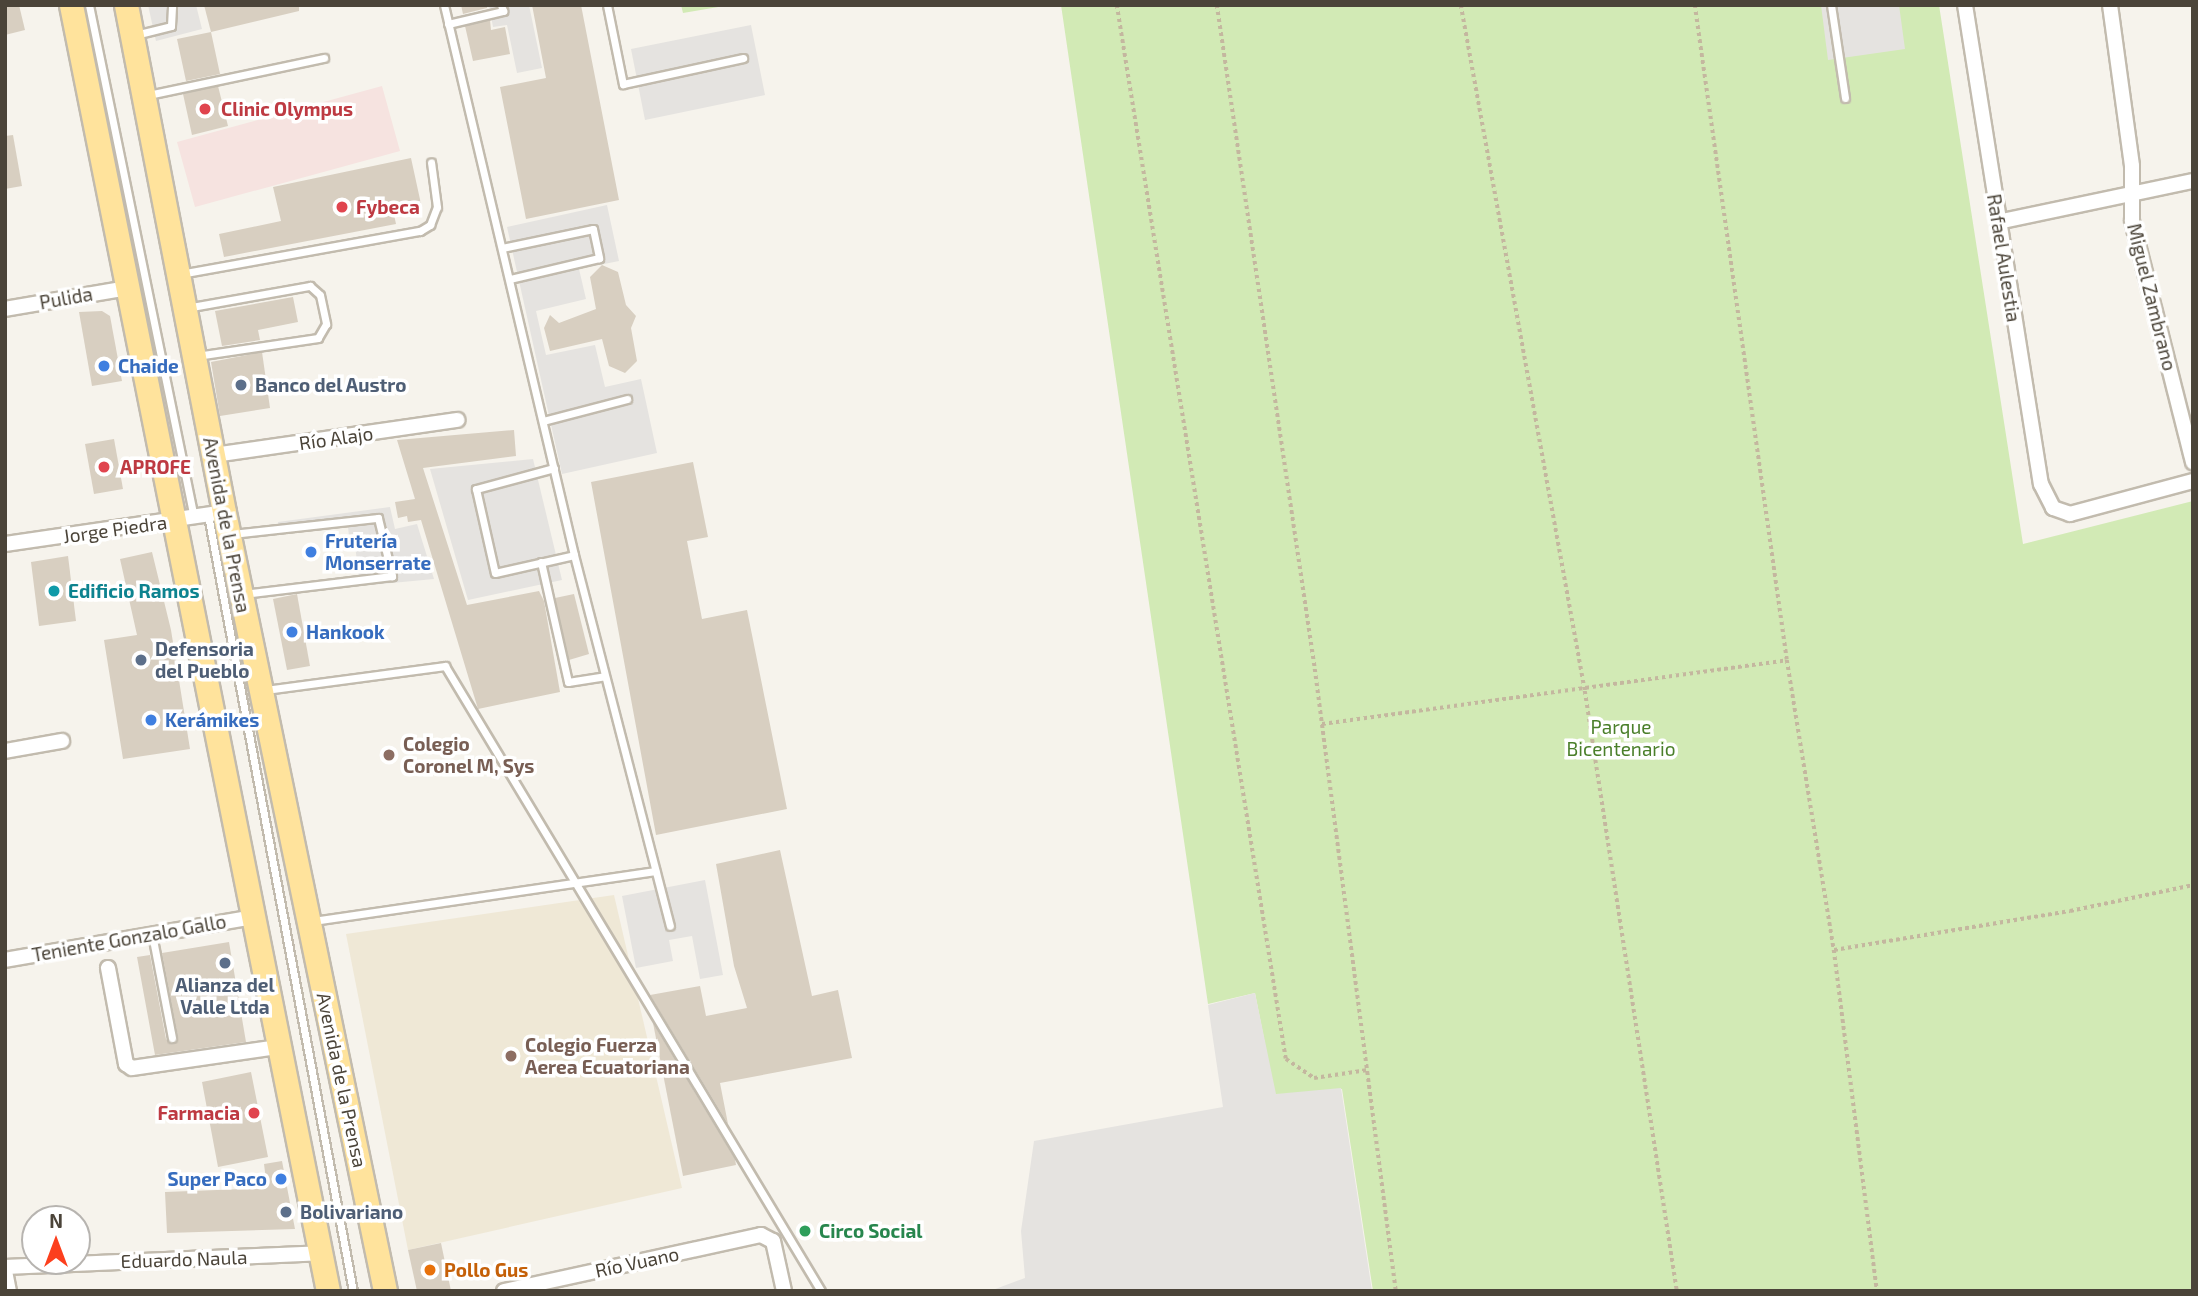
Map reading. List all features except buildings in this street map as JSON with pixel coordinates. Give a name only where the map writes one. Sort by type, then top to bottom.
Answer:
[{"type":"main road","name":"Avenida de la Prensa","points":[[71,5],[128,288],[206,520],[240,594],[385,1291]]},
{"type":"main road","name":"Avenida de la Prensa","points":[[126,5],[214,455],[206,520],[253,918],[328,1291]]},
{"type":"street","name":"Rafael Aulestia","points":[[1965,5],[2041,484],[2053,508],[2070,514],[2193,481]]},
{"type":"street","name":"Miguel Zambrano","points":[[2110,5],[2132,166],[2132,221],[2193,463]]},
{"type":"street","points":[[1998,222],[2193,181]]},
{"type":"street","name":"Pulida","points":[[5,309],[128,288]]},
{"type":"street","name":"Río Alajo","points":[[214,455],[457,420]]},
{"type":"street","name":"Jorge Piedra","points":[[5,544],[206,520]]},
{"type":"street","points":[[5,751],[62,741]]},
{"type":"street","name":"Teniente Gonzalo Gallo","points":[[5,960],[253,918]]},
{"type":"street","points":[[108,968],[126,1064],[132,1068],[278,1047]]},
{"type":"street","name":"Río Vuano","points":[[504,1291],[769,1236],[784,1291]]},
{"type":"street","name":"Eduardo Naula","points":[[5,1269],[320,1253]]},
{"type":"street","points":[[5,1269],[9,1291]]},
{"type":"lane","points":[[89,5],[206,520],[354,1291]]},
{"type":"lane","points":[[132,36],[171,26],[172,5]]},
{"type":"lane","points":[[443,5],[574,555],[670,926]]},
{"type":"lane","points":[[448,24],[502,11],[501,5]]},
{"type":"lane","points":[[607,5],[623,84],[743,58]]},
{"type":"lane","points":[[1831,5],[1845,98]]},
{"type":"lane","points":[[144,96],[324,58]]},
{"type":"lane","points":[[179,275],[420,231],[430,225],[437,208],[431,162]]},
{"type":"lane","points":[[502,248],[593,229],[599,258],[510,279]]},
{"type":"lane","points":[[186,309],[310,286],[320,295],[326,324],[318,338],[195,356]]},
{"type":"lane","points":[[543,421],[627,399]]},
{"type":"lane","points":[[554,467],[476,489],[495,573],[574,555]]},
{"type":"lane","points":[[206,520],[379,519],[392,576],[240,594]]},
{"type":"lane","points":[[541,562],[568,682],[606,676]]},
{"type":"lane","points":[[261,690],[445,666],[821,1291]]},
{"type":"lane","points":[[308,921],[655,871]]},
{"type":"lane","points":[[152,934],[172,1038]]},
{"type":"path","points":[[1117,5],[1286,1059],[1314,1078],[1367,1070]]},
{"type":"path","points":[[1217,5],[1322,724],[1396,1291]]},
{"type":"path","points":[[1461,5],[1585,691],[1677,1291]]},
{"type":"path","points":[[1695,5],[1787,660],[1834,950],[1877,1291]]},
{"type":"path","points":[[1322,724],[1585,691],[1787,660]]},
{"type":"path","points":[[1834,950],[2070,911],[2193,885]]},
{"type":"shaded area","points":[[148,5],[196,5],[202,29],[156,41]]},
{"type":"shaded area","points":[[489,5],[529,5],[542,68],[517,73],[507,25],[493,27]]},
{"type":"shaded area","points":[[1821,5],[1899,5],[1905,49],[1828,60]]},
{"type":"shaded area","points":[[751,25],[765,95],[645,120],[631,49]]},
{"type":"shaded area","points":[[382,86],[400,151],[195,207],[177,142]]},
{"type":"shaded area","points":[[607,205],[619,261],[579,269],[586,299],[536,311],[546,355],[595,345],[605,387],[641,379],[657,453],[562,474],[507,227]]},
{"type":"shaded area","points":[[533,459],[562,580],[468,600],[430,469]]},
{"type":"shaded area","points":[[390,507],[395,529],[417,524],[434,579],[360,586],[354,537],[349,537],[348,526],[279,534],[278,522]]},
{"type":"shaded area","points":[[705,880],[723,975],[700,979],[692,936],[669,940],[673,961],[636,968],[622,896]]},
{"type":"shaded area","name":"Colegio Fuerza Aerea Ecuatoriana","points":[[614,895],[682,1188],[408,1250],[346,934]]},
{"type":"shaded area","points":[[1255,993],[1276,1094],[1341,1088],[1372,1291],[990,1291],[1025,1278],[1021,1231],[1034,1141],[1223,1107],[1208,1005]]},
{"type":"green space","points":[[681,5],[730,5],[683,13]]},
{"type":"green space","name":"Parque Bicentenario","points":[[1061,5],[1939,5],[2023,544],[2193,501],[2193,1291],[1373,1291],[1342,1089],[1275,1095],[1255,993],[1208,1004]]},
{"type":"place","name":"Clinic Olympus","points":[[205,109]]},
{"type":"place","name":"Fybeca","points":[[342,207]]},
{"type":"place","name":"Chaide","points":[[104,366]]},
{"type":"place","name":"Banco del Austro","points":[[241,385]]},
{"type":"place","name":"APROFE","points":[[104,467]]},
{"type":"place","name":"Frutería Monserrate","points":[[311,552]]},
{"type":"place","name":"Edificio Ramos","points":[[54,591]]},
{"type":"place","name":"Hankook","points":[[292,632]]},
{"type":"place","name":"Defensoria del Pueblo","points":[[141,660]]},
{"type":"place","name":"Kerámikes","points":[[151,720]]},
{"type":"place","name":"Colegio Coronel M, Sys","points":[[389,755]]},
{"type":"place","name":"Alianza del Valle Ltda","points":[[225,963]]},
{"type":"place","name":"Colegio Fuerza Aerea Ecuatoriana","points":[[511,1056]]},
{"type":"place","name":"Farmacia","points":[[254,1113]]},
{"type":"place","name":"Super Paco","points":[[281,1179]]},
{"type":"place","name":"Bolivariano","points":[[286,1212]]},
{"type":"place","name":"Circo Social","points":[[805,1231]]},
{"type":"place","name":"Pollo Gus","points":[[430,1270]]}]
